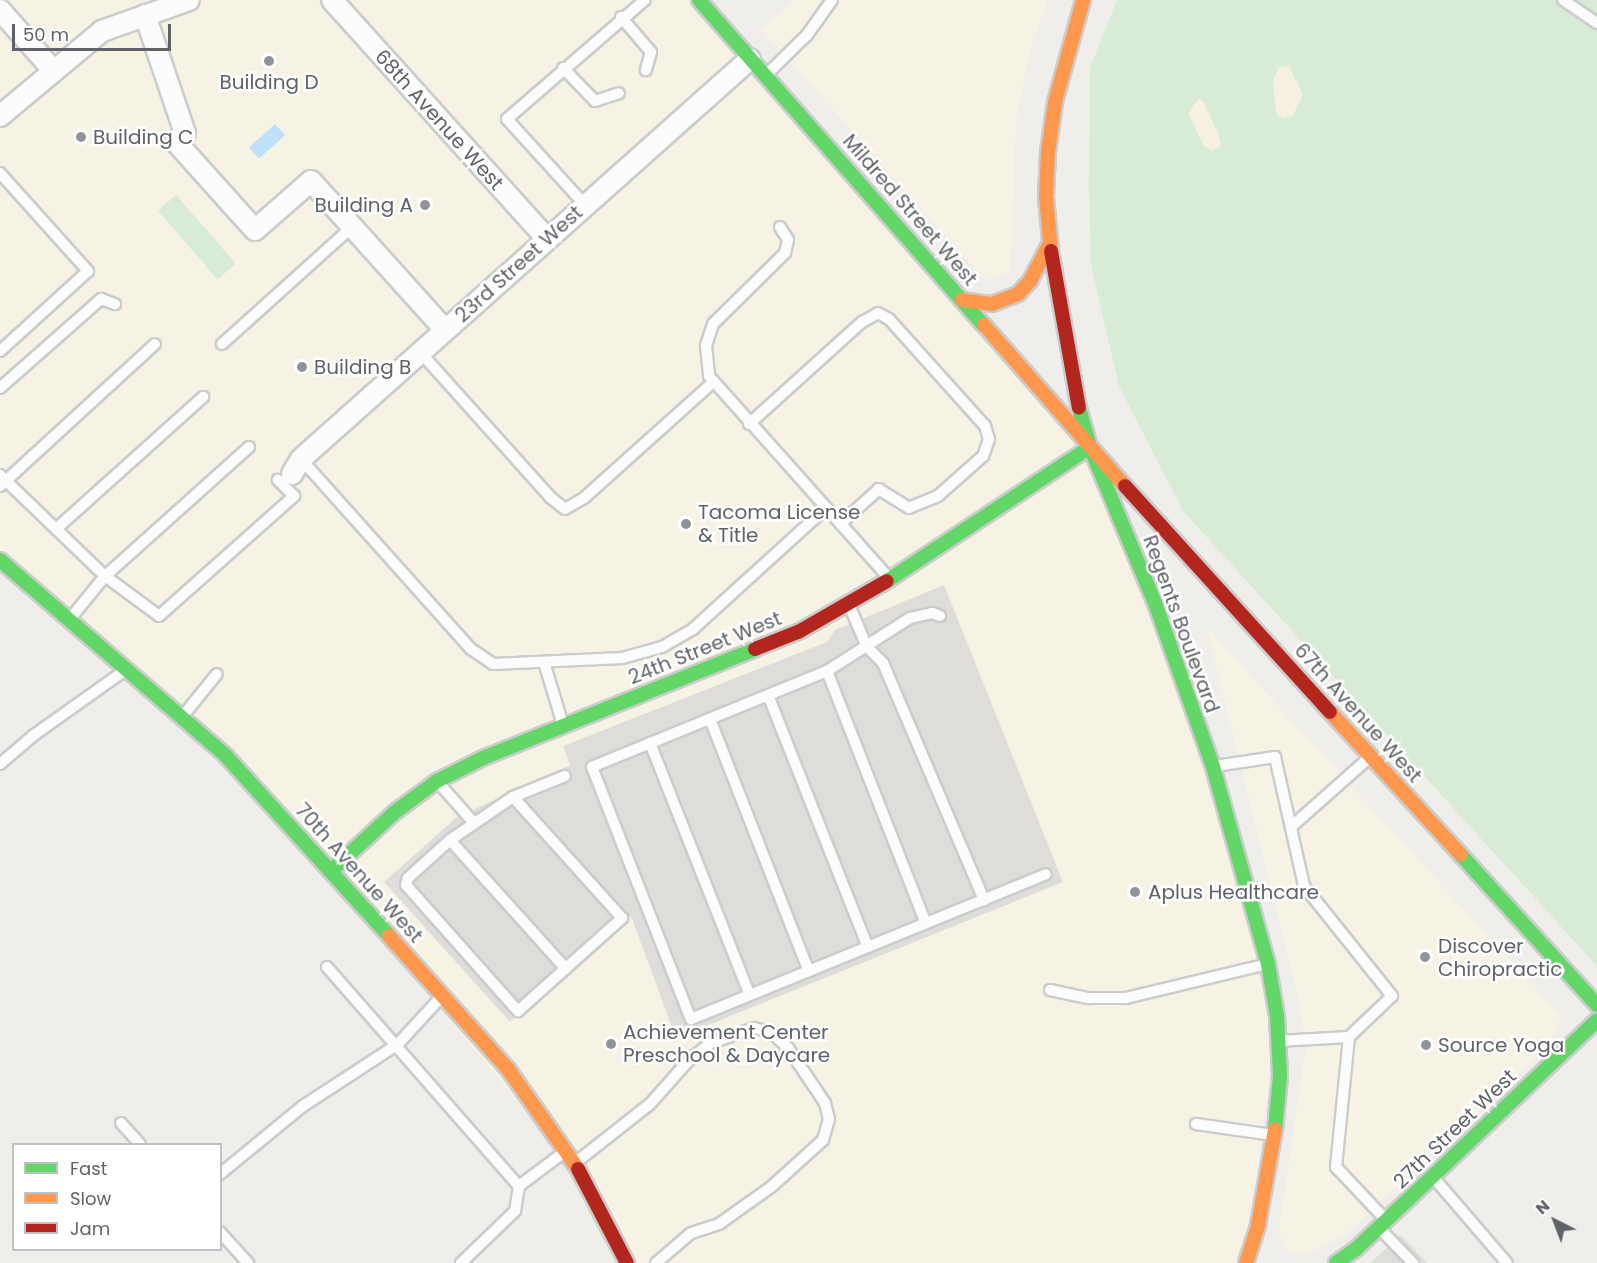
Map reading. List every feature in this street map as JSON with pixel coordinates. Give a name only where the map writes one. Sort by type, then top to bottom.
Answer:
[{"type":"street","points":[[0,116],[52,69],[102,31],[189,0]]},
{"type":"street","name":"68th Avenue West","points":[[332,0],[547,239]]},
{"type":"street","name":"Mildred Street West","points":[[699,0],[1090,447]]},
{"type":"street","name":"Regents Boulevard","points":[[1083,0],[1055,102],[1046,197],[1050,243],[1068,358],[1090,447],[1155,603],[1213,767],[1268,964],[1278,1041],[1275,1135],[1258,1225],[1246,1263]]},
{"type":"street","points":[[0,10],[52,69]]},
{"type":"street","points":[[145,15],[185,134],[176,142],[255,230],[311,182],[445,330]]},
{"type":"street","name":"23rd Street West","points":[[290,471],[420,352],[750,59]]},
{"type":"street","points":[[962,300],[992,304],[1018,294],[1030,281],[1050,243]]},
{"type":"street","name":"24th Street West","points":[[331,871],[395,812],[436,781],[563,726],[772,643],[850,605],[1090,447]]},
{"type":"street","name":"67th Avenue West","points":[[1090,447],[1597,1005]]},
{"type":"street","name":"70th Avenue West","points":[[0,560],[245,774],[508,1070],[568,1150],[627,1263]]},
{"type":"street","name":"27th Street West","points":[[1336,1263],[1433,1177],[1597,1020]]},
{"type":"lane","points":[[585,205],[507,119],[621,17],[645,0]]},
{"type":"lane","points":[[765,76],[807,35],[832,0]]},
{"type":"lane","points":[[1563,0],[1597,23]]},
{"type":"lane","points":[[621,17],[651,52],[646,70]]},
{"type":"lane","points":[[563,68],[595,101],[619,93]]},
{"type":"lane","points":[[0,173],[88,271],[0,351]]},
{"type":"lane","points":[[222,344],[353,226]]},
{"type":"lane","points":[[780,226],[788,240],[785,253],[720,314],[709,333],[705,359],[712,383],[890,579]]},
{"type":"lane","points":[[0,388],[101,299],[115,304]]},
{"type":"lane","points":[[749,424],[862,322],[878,313],[889,319],[980,419],[989,439],[976,465],[924,504],[905,507],[879,489],[840,524]]},
{"type":"lane","points":[[155,345],[2,480],[105,576],[159,616],[294,496],[290,471]]},
{"type":"lane","points":[[420,352],[550,497],[565,509],[584,498],[712,383]]},
{"type":"lane","points":[[56,529],[202,397]]},
{"type":"lane","points":[[70,619],[105,576],[249,447]]},
{"type":"lane","points":[[290,471],[480,657],[505,665],[634,656],[684,636],[826,508]]},
{"type":"lane","points":[[850,605],[867,647],[883,663],[984,900]]},
{"type":"lane","points":[[940,616],[926,614],[909,618],[827,671],[592,766],[692,1019],[1046,874]]},
{"type":"lane","points":[[544,662],[563,726]]},
{"type":"lane","points":[[0,764],[34,735],[127,669]]},
{"type":"lane","points":[[827,671],[927,923]]},
{"type":"lane","points":[[182,717],[217,674]]},
{"type":"lane","points":[[768,695],[868,947]]},
{"type":"lane","points":[[710,719],[809,971]]},
{"type":"lane","points":[[650,743],[750,995]]},
{"type":"lane","points":[[1291,827],[1371,756]]},
{"type":"lane","points":[[1213,767],[1275,757],[1304,886],[1392,996],[1349,1037],[1278,1041]]},
{"type":"lane","points":[[513,797],[622,918],[518,1011],[406,885],[408,878],[473,822],[513,797],[565,776]]},
{"type":"lane","points":[[436,781],[473,822]]},
{"type":"lane","points":[[450,840],[566,969]]},
{"type":"lane","points":[[1050,990],[1089,998],[1126,998],[1268,964]]},
{"type":"lane","points":[[327,967],[398,1044],[519,1185]]},
{"type":"lane","points":[[222,1172],[303,1106],[398,1044],[442,995]]},
{"type":"lane","points":[[575,1163],[651,1104],[689,1060],[711,1043],[754,1028],[771,1032],[788,1048],[825,1102],[829,1119],[823,1140],[762,1193],[719,1224],[690,1233],[656,1263]]},
{"type":"lane","points":[[1349,1037],[1336,1167],[1413,1263]]},
{"type":"lane","points":[[121,1123],[139,1143]]},
{"type":"lane","points":[[1196,1124],[1275,1135]]},
{"type":"lane","points":[[461,1263],[515,1211],[519,1185],[568,1150]]},
{"type":"lane","points":[[1433,1177],[1507,1263]]},
{"type":"lane","points":[[222,1234],[248,1263]]},
{"type":"shaded area","points":[[0,0],[699,0],[1090,446],[1155,603],[1277,1016],[1246,1263],[627,1263],[587,1185],[245,775],[0,560]]},
{"type":"shaded area","points":[[795,0],[1048,0],[1030,49],[1016,121],[1010,271],[985,280],[762,30]]},
{"type":"shaded area","points":[[944,585],[1063,882],[676,1038],[631,916],[510,1022],[384,882],[457,817],[570,765],[563,746],[827,642],[835,630]]},
{"type":"shaded area","points":[[1207,628],[1561,1016],[1545,1049],[1346,1234],[1310,1252],[1297,1254],[1285,1248],[1279,1230],[1306,1047],[1297,990]]},
{"type":"shaded area","points":[[1401,1235],[1427,1263],[1370,1263]]},
{"type":"green space","points":[[1117,0],[1597,0],[1597,966],[1183,511],[1119,386],[1091,265],[1089,187],[1090,68]]},
{"type":"green space","points":[[176,195],[236,264],[218,279],[158,211]]},
{"type":"sand","points":[[1289,66],[1303,95],[1293,115],[1282,119],[1276,112],[1273,81],[1279,67]]},
{"type":"sand","points":[[1199,99],[1204,103],[1218,133],[1221,146],[1212,151],[1204,146],[1188,113]]},
{"type":"water","points":[[275,124],[285,135],[259,159],[249,147]]},
{"type":"traffic: fast","points":[[699,0],[984,325]]},
{"type":"traffic: fast","points":[[1079,408],[1090,447],[1155,603],[1213,767],[1268,964],[1277,1016],[1280,1076],[1275,1130]]},
{"type":"traffic: fast","points":[[887,581],[1090,447]]},
{"type":"traffic: fast","points":[[0,560],[226,756],[389,936]]},
{"type":"traffic: fast","points":[[331,871],[395,812],[437,781],[483,758],[755,649]]},
{"type":"traffic: fast","points":[[1460,854],[1597,1005]]},
{"type":"traffic: fast","points":[[1336,1263],[1356,1249],[1597,1020]]},
{"type":"traffic: slow","points":[[1051,251],[1046,197],[1048,152],[1055,102],[1083,0]]},
{"type":"traffic: slow","points":[[962,300],[992,304],[1018,294],[1030,281],[1050,243]]},
{"type":"traffic: slow","points":[[984,325],[1125,486]]},
{"type":"traffic: slow","points":[[1330,712],[1460,854]]},
{"type":"traffic: slow","points":[[389,936],[508,1069],[578,1169]]},
{"type":"traffic: slow","points":[[1246,1263],[1258,1225],[1275,1130]]},
{"type":"traffic: jam","points":[[1051,251],[1079,408]]},
{"type":"traffic: jam","points":[[1125,486],[1330,712]]},
{"type":"traffic: jam","points":[[755,649],[800,631],[887,581]]},
{"type":"traffic: jam","points":[[578,1169],[627,1263]]},
{"type":"place","name":"Building D","points":[[269,61]]},
{"type":"place","name":"Building C","points":[[81,137]]},
{"type":"place","name":"Building A","points":[[425,205]]},
{"type":"place","name":"Building B","points":[[302,367]]},
{"type":"place","name":"Tacoma License & Title","points":[[686,524]]},
{"type":"place","name":"Aplus Healthcare","points":[[1135,892]]},
{"type":"place","name":"Discover Chiropractic","points":[[1425,957]]},
{"type":"place","name":"Achievement Center Preschool & Daycare","points":[[611,1044]]},
{"type":"place","name":"Source Yoga","points":[[1426,1045]]}]
